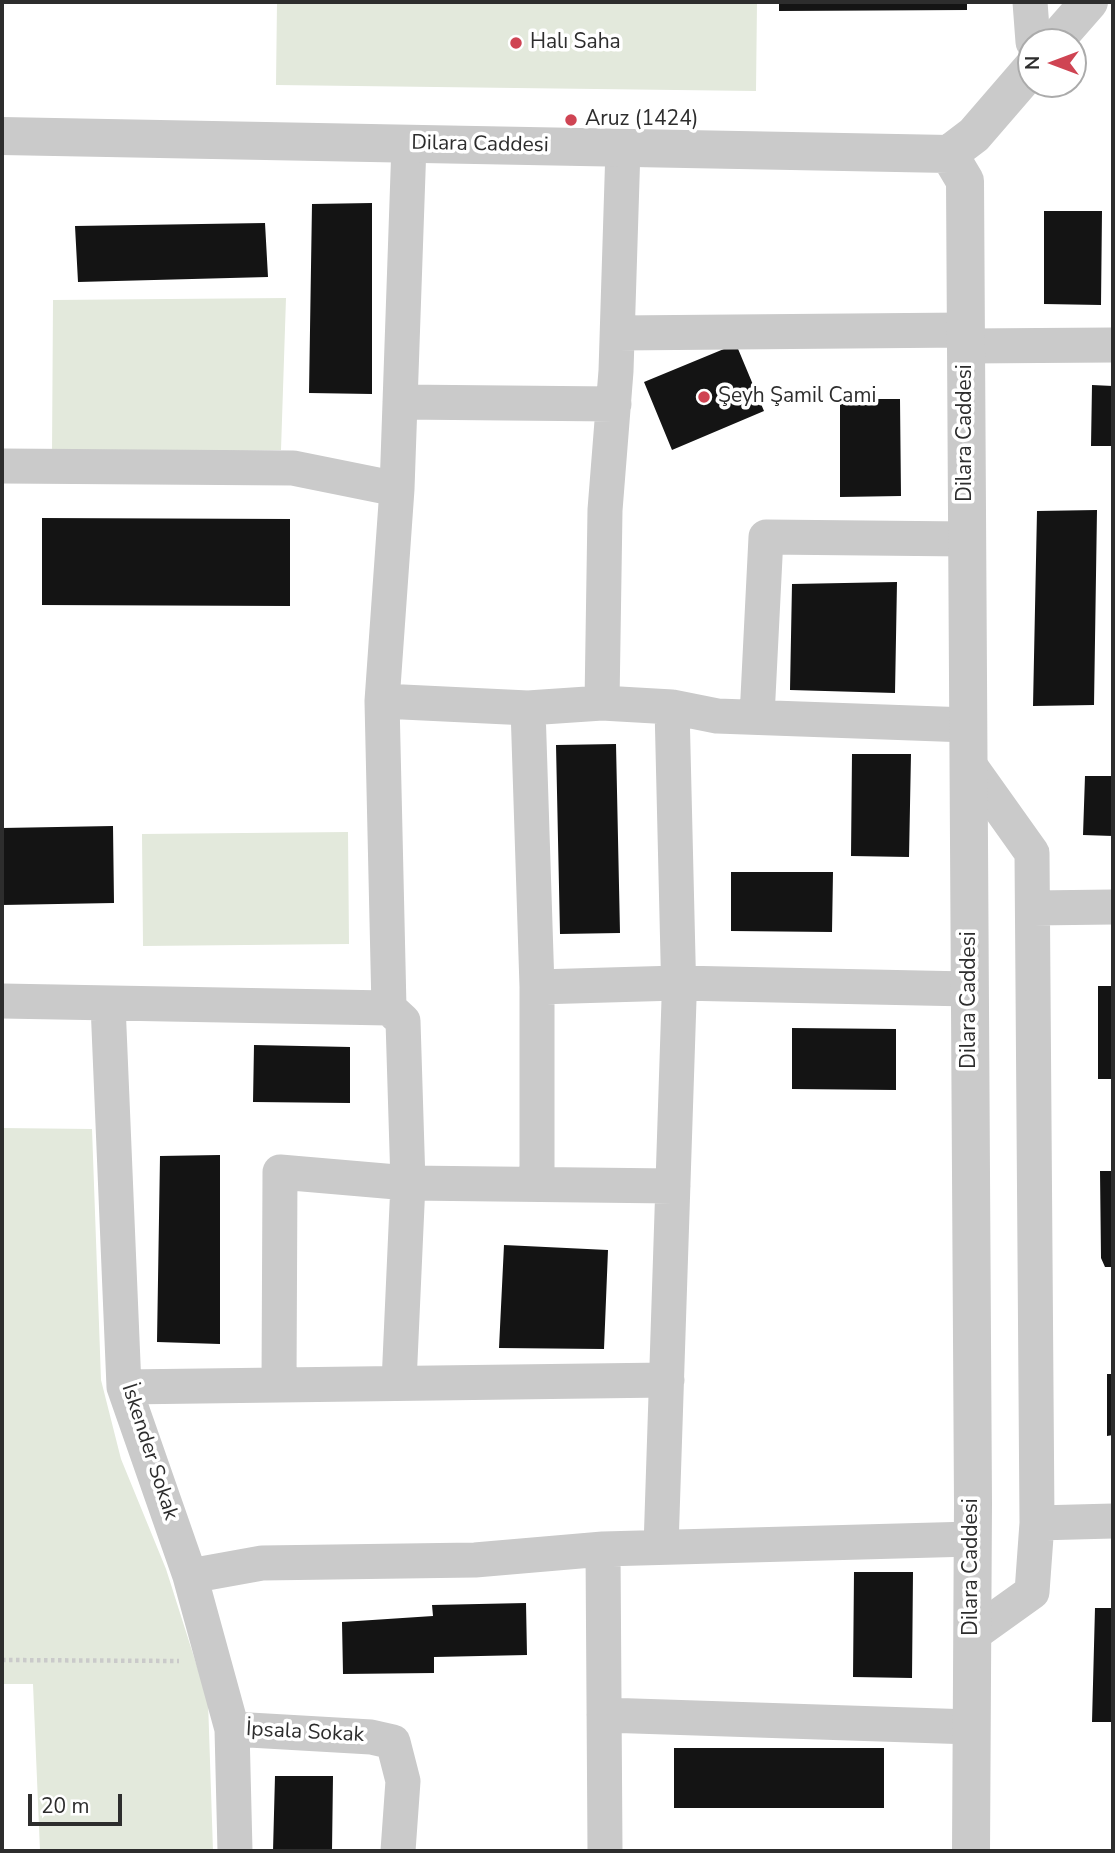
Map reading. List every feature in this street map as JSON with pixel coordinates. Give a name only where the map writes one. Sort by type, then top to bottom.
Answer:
[{"type":"street","points":[[1030,2],[1032,28]]},
{"type":"street","points":[[1066,28],[1088,2]]},
{"type":"street","points":[[949,154],[974,135],[1017,85]]},
{"type":"street","name":"Dilara Caddesi","points":[[5,137],[949,154],[965,181],[972,1539],[971,1851]]},
{"type":"street","points":[[388,1008],[382,701],[397,489],[410,144]]},
{"type":"street","points":[[602,703],[605,510],[618,333],[623,148]]},
{"type":"street","points":[[618,333],[966,338],[1113,345]]},
{"type":"street","points":[[400,402],[614,404]]},
{"type":"street","points":[[2,466],[293,468],[397,489]]},
{"type":"street","points":[[757,718],[766,537],[967,539]]},
{"type":"street","points":[[382,701],[528,708],[602,703],[673,707],[718,716],[968,725]]},
{"type":"street","points":[[661,1547],[678,982],[673,707]]},
{"type":"street","points":[[528,708],[537,987],[537,1184]]},
{"type":"street","points":[[968,763],[1032,853],[1037,1523],[1032,1592],[972,1635]]},
{"type":"street","points":[[1033,908],[1113,907]]},
{"type":"street","points":[[537,987],[678,982],[970,989]]},
{"type":"street","points":[[2,1001],[388,1008],[403,1021],[408,1182],[399,1382]]},
{"type":"street","name":"İskender Sokak","points":[[108,1004],[124,1387],[190,1576],[232,1729],[235,1851]]},
{"type":"street","points":[[279,1384],[280,1172],[408,1182],[673,1186]]},
{"type":"street","points":[[124,1387],[667,1380]]},
{"type":"street","points":[[1037,1523],[1113,1521]]},
{"type":"street","points":[[190,1576],[262,1563],[475,1560],[603,1549],[972,1539]]},
{"type":"street","points":[[603,1549],[605,1851]]},
{"type":"street","points":[[604,1715],[972,1727]]},
{"type":"street","name":"İpsala Sokak","points":[[232,1729],[371,1737],[393,1742],[403,1781],[398,1851]]},
{"type":"path","points":[[2,1660],[213,1661]]},
{"type":"shaded area","name":"Halı Saha","points":[[277,2],[757,2],[756,91],[276,85]]},
{"type":"shaded area","points":[[286,298],[281,450],[52,454],[53,300]]},
{"type":"shaded area","points":[[348,832],[349,944],[143,946],[142,834]]},
{"type":"shaded area","points":[[2,1128],[92,1129],[101,1380],[121,1459],[166,1569],[208,1701],[213,1851],[40,1851],[33,1684],[2,1684]]},
{"type":"building","points":[[779,2],[967,2],[967,10],[779,11]]},
{"type":"building","points":[[372,203],[372,394],[309,393],[312,204]]},
{"type":"building","points":[[1044,211],[1102,211],[1101,305],[1044,304]]},
{"type":"building","points":[[265,223],[268,277],[78,282],[75,226]]},
{"type":"building","name":"Şeyh Şamil Cami","points":[[736,344],[764,411],[672,450],[644,382]]},
{"type":"building","points":[[1092,385],[1113,386],[1113,446],[1091,446]]},
{"type":"building","points":[[840,399],[900,399],[901,496],[840,497]]},
{"type":"building","points":[[1097,510],[1094,705],[1033,706],[1037,511]]},
{"type":"building","points":[[42,518],[290,519],[290,606],[42,605]]},
{"type":"building","points":[[897,582],[895,693],[790,690],[792,584]]},
{"type":"building","points":[[616,744],[620,933],[560,934],[556,745]]},
{"type":"building","points":[[852,754],[911,754],[909,857],[851,856]]},
{"type":"building","points":[[1085,776],[1113,776],[1113,836],[1083,835]]},
{"type":"building","points":[[113,826],[114,903],[2,905],[2,828]]},
{"type":"building","points":[[731,872],[833,872],[832,932],[731,931]]},
{"type":"building","points":[[1098,986],[1113,986],[1113,1079],[1098,1079]]},
{"type":"building","points":[[792,1028],[896,1029],[896,1090],[792,1089]]},
{"type":"building","points":[[254,1045],[350,1047],[350,1103],[253,1102]]},
{"type":"building","points":[[220,1155],[220,1344],[157,1342],[160,1156]]},
{"type":"building","points":[[1100,1171],[1113,1171],[1113,1267],[1105,1267],[1101,1258]]},
{"type":"building","points":[[504,1245],[608,1250],[604,1349],[499,1348]]},
{"type":"building","points":[[1107,1374],[1113,1374],[1113,1435],[1107,1436]]},
{"type":"building","points":[[854,1572],[913,1572],[912,1678],[853,1677]]},
{"type":"building","points":[[526,1603],[527,1655],[434,1657],[434,1673],[343,1674],[342,1622],[433,1616],[432,1605]]},
{"type":"building","points":[[1095,1608],[1113,1608],[1113,1722],[1092,1722]]},
{"type":"building","points":[[674,1748],[884,1748],[884,1808],[674,1808]]},
{"type":"building","points":[[275,1776],[333,1776],[332,1851],[273,1851]]},
{"type":"place","name":"Halı Saha","points":[[516,43]]},
{"type":"place","name":"Aruz (1424)","points":[[571,120]]},
{"type":"place","name":"Şeyh Şamil Cami","points":[[704,397]]}]
